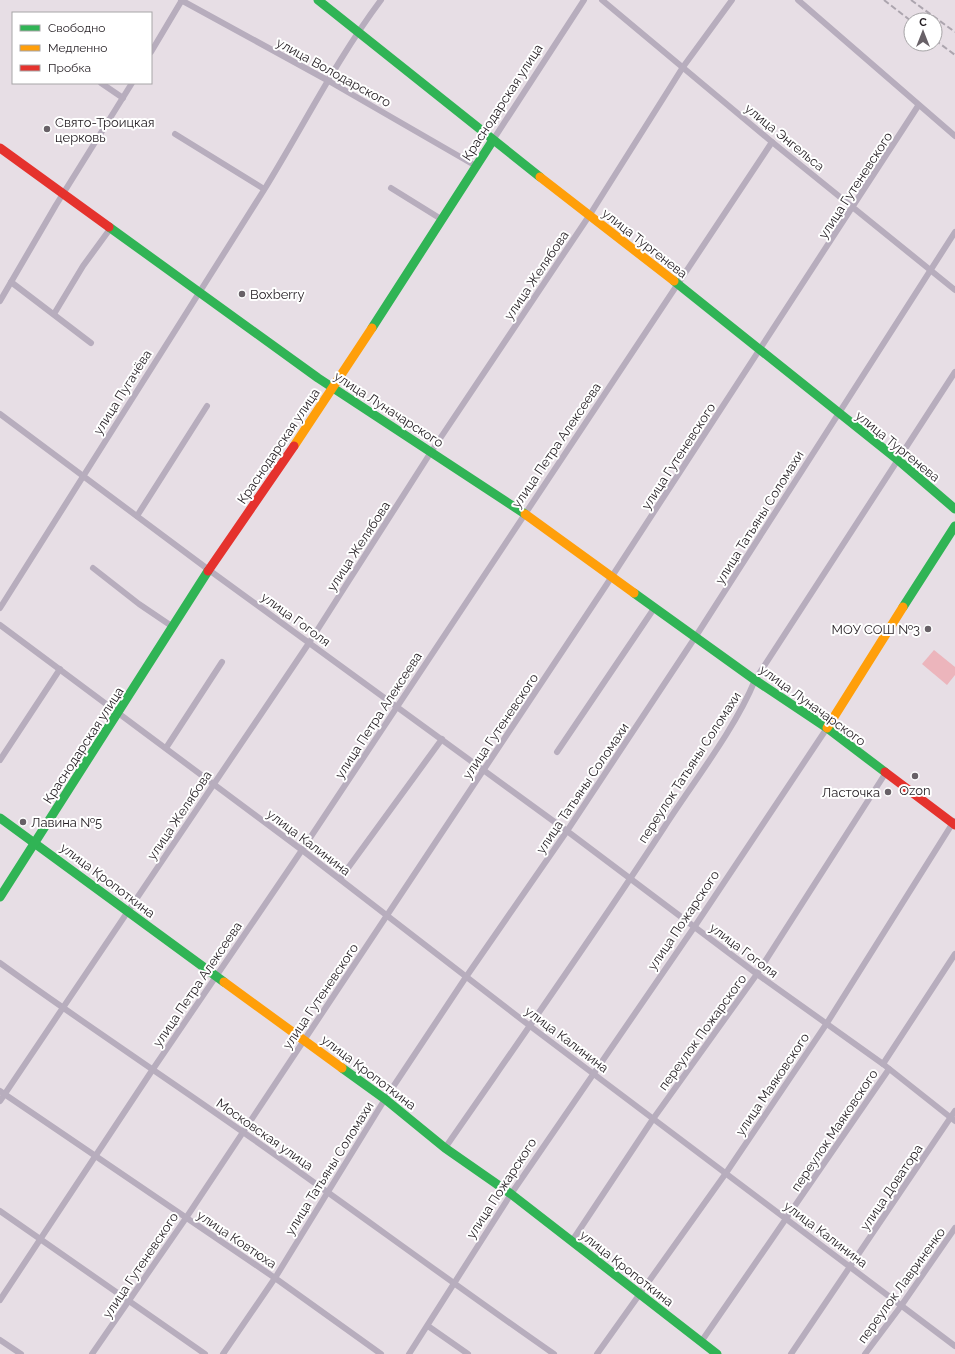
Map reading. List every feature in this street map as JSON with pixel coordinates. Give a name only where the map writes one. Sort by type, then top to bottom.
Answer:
[{"type":"main road","name":"улица Тургенева","points":[[318,0],[589,216],[677,283],[837,414],[898,460],[955,509]]},
{"type":"main road","name":"Краснодарская улица","points":[[1,892],[36,842],[209,570],[333,388],[493,140]]},
{"type":"main road","name":"улица Луначарского","points":[[0,148],[110,229],[333,388],[524,513],[755,680],[827,728],[885,774],[954,823]]},
{"type":"main road","name":"улица Пожарского","points":[[827,728],[955,526]]},
{"type":"main road","name":"улица Кропоткина","points":[[0,818],[36,842],[128,912],[385,1099],[445,1148],[511,1194],[717,1354]]},
{"type":"street","points":[[152,50],[182,0]]},
{"type":"street","name":"улица Володарского","points":[[182,0],[327,80],[476,166]]},
{"type":"street","name":"улица Пугачёва","points":[[0,608],[264,189],[327,80],[357,32],[381,0]]},
{"type":"street","name":"Краснодарская улица","points":[[493,140],[584,0]]},
{"type":"street","name":"улица Энгельса","points":[[602,0],[772,142],[955,290]]},
{"type":"street","name":"улица Желябова","points":[[0,1101],[2,1093],[62,1009],[309,643],[431,452],[589,216],[683,67],[732,0]]},
{"type":"street","points":[[798,0],[918,106],[955,136]]},
{"type":"street","points":[[102,84],[123,98]]},
{"type":"street","points":[[1,298],[131,84]]},
{"type":"street","name":"улица Гутеневского","points":[[92,1354],[186,1218],[242,1131],[612,577],[761,351],[918,106]]},
{"type":"street","points":[[175,134],[264,189]]},
{"type":"street","name":"улица Петра Алексеева","points":[[0,1300],[153,1069],[302,850],[524,513],[772,142]]},
{"type":"street","points":[[391,188],[441,219]]},
{"type":"street","points":[[54,314],[83,266],[110,229]]},
{"type":"street","name":"улица Татьяны Соломахи","points":[[223,1354],[275,1278],[385,1099],[466,976],[567,831],[696,636],[955,232]]},
{"type":"street","points":[[11,282],[91,343]]},
{"type":"street","name":"переулок Татьяны Соломахи","points":[[445,1148],[630,879],[729,729],[755,680],[955,372]]},
{"type":"street","points":[[137,516],[207,406]]},
{"type":"street","name":"улица Гоголя","points":[[0,414],[209,570],[309,643],[398,705],[695,926],[757,974],[883,1064],[953,1119]]},
{"type":"street","points":[[93,568],[139,604],[174,627]]},
{"type":"street","points":[[558,752],[655,607]]},
{"type":"street","name":"улица Калинина","points":[[0,625],[302,850],[530,1026],[594,1072],[653,1119],[851,1266],[901,1306],[955,1346]]},
{"type":"street","points":[[166,748],[222,662]]},
{"type":"street","points":[[0,760],[60,669]]},
{"type":"street","name":"улица Пожарского","points":[[410,1354],[511,1194],[695,926],[827,728]]},
{"type":"street","points":[[340,879],[442,739]]},
{"type":"street","name":"переулок Пожарского","points":[[572,1241],[653,1119],[757,974],[885,774]]},
{"type":"street","name":"улица Маяковского","points":[[597,1354],[726,1173],[827,1024],[954,823]]},
{"type":"street","name":"переулок Маяковского","points":[[883,1064],[955,954]]},
{"type":"street","name":"Московская улица","points":[[0,963],[62,1009],[153,1069],[242,1131],[554,1354]]},
{"type":"street","name":"переулок Маяковского","points":[[701,1342],[889,1069]]},
{"type":"street","name":"улица Ковтюха","points":[[2,1093],[275,1278],[381,1354]]},
{"type":"street","name":"улица Доватора","points":[[791,1354],[953,1119],[955,1111]]},
{"type":"street","points":[[0,1211],[205,1354]]},
{"type":"street","name":"переулок Лавриненко","points":[[865,1354],[901,1306],[955,1228]]},
{"type":"street","points":[[428,1326],[468,1354]]},
{"type":"street","points":[[0,1340],[21,1354]]},
{"type":"shaded area","points":[[934,650],[955,667],[955,675],[947,685],[922,664]]},
{"type":"railway","points":[[884,0],[903,15]]},
{"type":"railway","points":[[911,0],[955,32]]},
{"type":"railway","points":[[943,46],[955,55]]},
{"type":"traffic: fast","points":[[318,0],[540,177]]},
{"type":"traffic: fast","points":[[372,328],[493,140]]},
{"type":"traffic: fast","points":[[109,227],[318,378],[525,514]]},
{"type":"traffic: fast","points":[[674,281],[898,460],[955,509]]},
{"type":"traffic: fast","points":[[903,607],[955,526]]},
{"type":"traffic: fast","points":[[0,897],[208,571]]},
{"type":"traffic: fast","points":[[634,593],[755,680],[827,728],[885,772]]},
{"type":"traffic: fast","points":[[0,818],[224,982]]},
{"type":"traffic: fast","points":[[342,1068],[385,1099],[445,1148],[511,1194],[717,1354]]},
{"type":"traffic: slow","points":[[540,177],[674,281]]},
{"type":"traffic: slow","points":[[294,446],[372,328]]},
{"type":"traffic: slow","points":[[525,514],[634,593]]},
{"type":"traffic: slow","points":[[827,728],[903,607]]},
{"type":"traffic: slow","points":[[224,982],[342,1068]]},
{"type":"traffic: jam","points":[[0,148],[109,227]]},
{"type":"traffic: jam","points":[[208,571],[294,446]]},
{"type":"traffic: jam","points":[[885,772],[955,825]]},
{"type":"place","name":"Свято-Троицкая церковь","points":[[47,129]]},
{"type":"place","name":"Boxberry","points":[[242,294]]},
{"type":"place","name":"МОУ СОШ №3","points":[[928,629]]},
{"type":"place","name":"Ozon","points":[[915,776]]},
{"type":"place","name":"Ласточка","points":[[888,792]]},
{"type":"place","name":"Лавина №5","points":[[23,822]]}]
